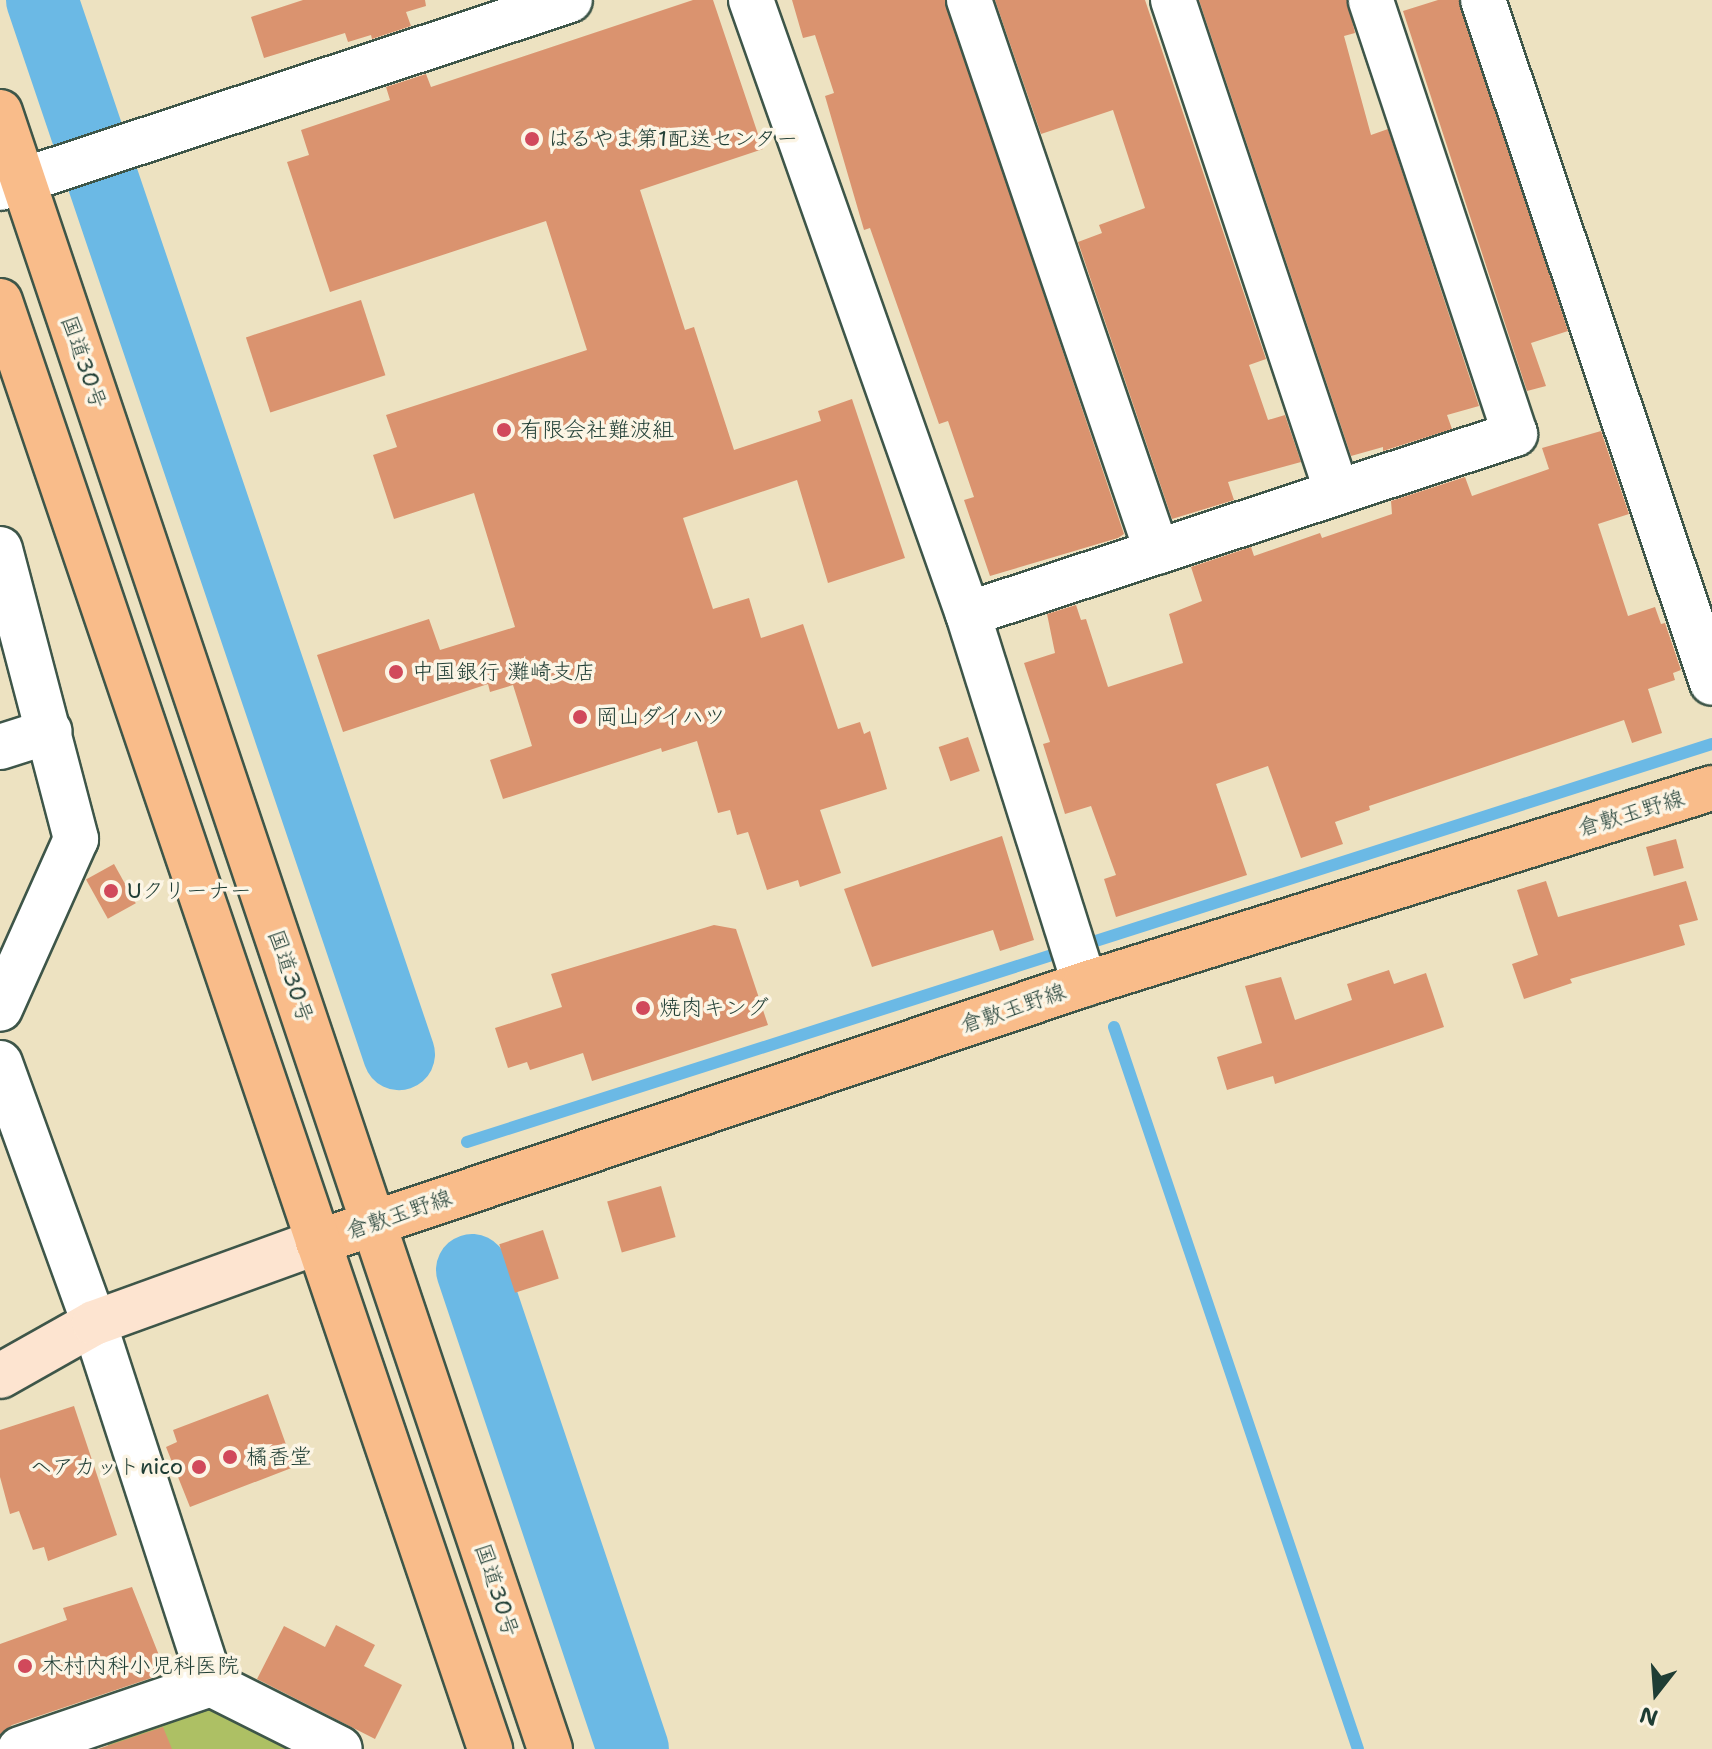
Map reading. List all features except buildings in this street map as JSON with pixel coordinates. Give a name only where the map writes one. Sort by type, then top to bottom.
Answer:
[{"type":"main road","name":"国道30号","points":[[0,112],[11,184],[374,1222],[550,1749]]},
{"type":"main road","points":[[0,301],[490,1749]]},
{"type":"main road","name":"倉敷玉野線","points":[[318,1242],[1077,960],[1712,788]]},
{"type":"street","points":[[11,184],[570,0]]},
{"type":"street","points":[[751,0],[968,614],[1077,960]]},
{"type":"street","points":[[969,0],[1157,552]]},
{"type":"street","points":[[1173,0],[1337,492]]},
{"type":"street","points":[[968,614],[1515,434],[1371,0]]},
{"type":"street","points":[[1483,0],[1712,683]]},
{"type":"street","points":[[0,1009],[76,839],[1,552]]},
{"type":"street","points":[[0,747],[50,731]]},
{"type":"street","points":[[0,1063],[94,1323],[211,1684],[340,1749]]},
{"type":"street","points":[[0,1376],[94,1323],[318,1242]]},
{"type":"street","points":[[20,1749],[92,1738],[211,1684]]},
{"type":"green space","points":[[202,1705],[294,1749],[109,1749],[104,1735]]},
{"type":"waterway","points":[[42,0],[399,1054]]},
{"type":"waterway","points":[[467,1142],[1712,744]]},
{"type":"waterway","points":[[1114,1027],[1358,1749]]},
{"type":"waterway","points":[[472,1270],[633,1749]]},
{"type":"place","name":"はるやま第1配送センター","points":[[532,139]]},
{"type":"place","name":"有限会社難波組","points":[[504,430]]},
{"type":"place","name":"中国銀行 灘崎支店","points":[[396,672]]},
{"type":"place","name":"岡山ダイハツ","points":[[580,717]]},
{"type":"place","name":"Uクリーナー","points":[[111,891]]},
{"type":"place","name":"焼肉キング","points":[[643,1008]]},
{"type":"place","name":"橘香堂","points":[[230,1457]]},
{"type":"place","name":"ヘアカットnico","points":[[199,1467]]},
{"type":"place","name":"木村内科小児科医院","points":[[25,1666]]}]
